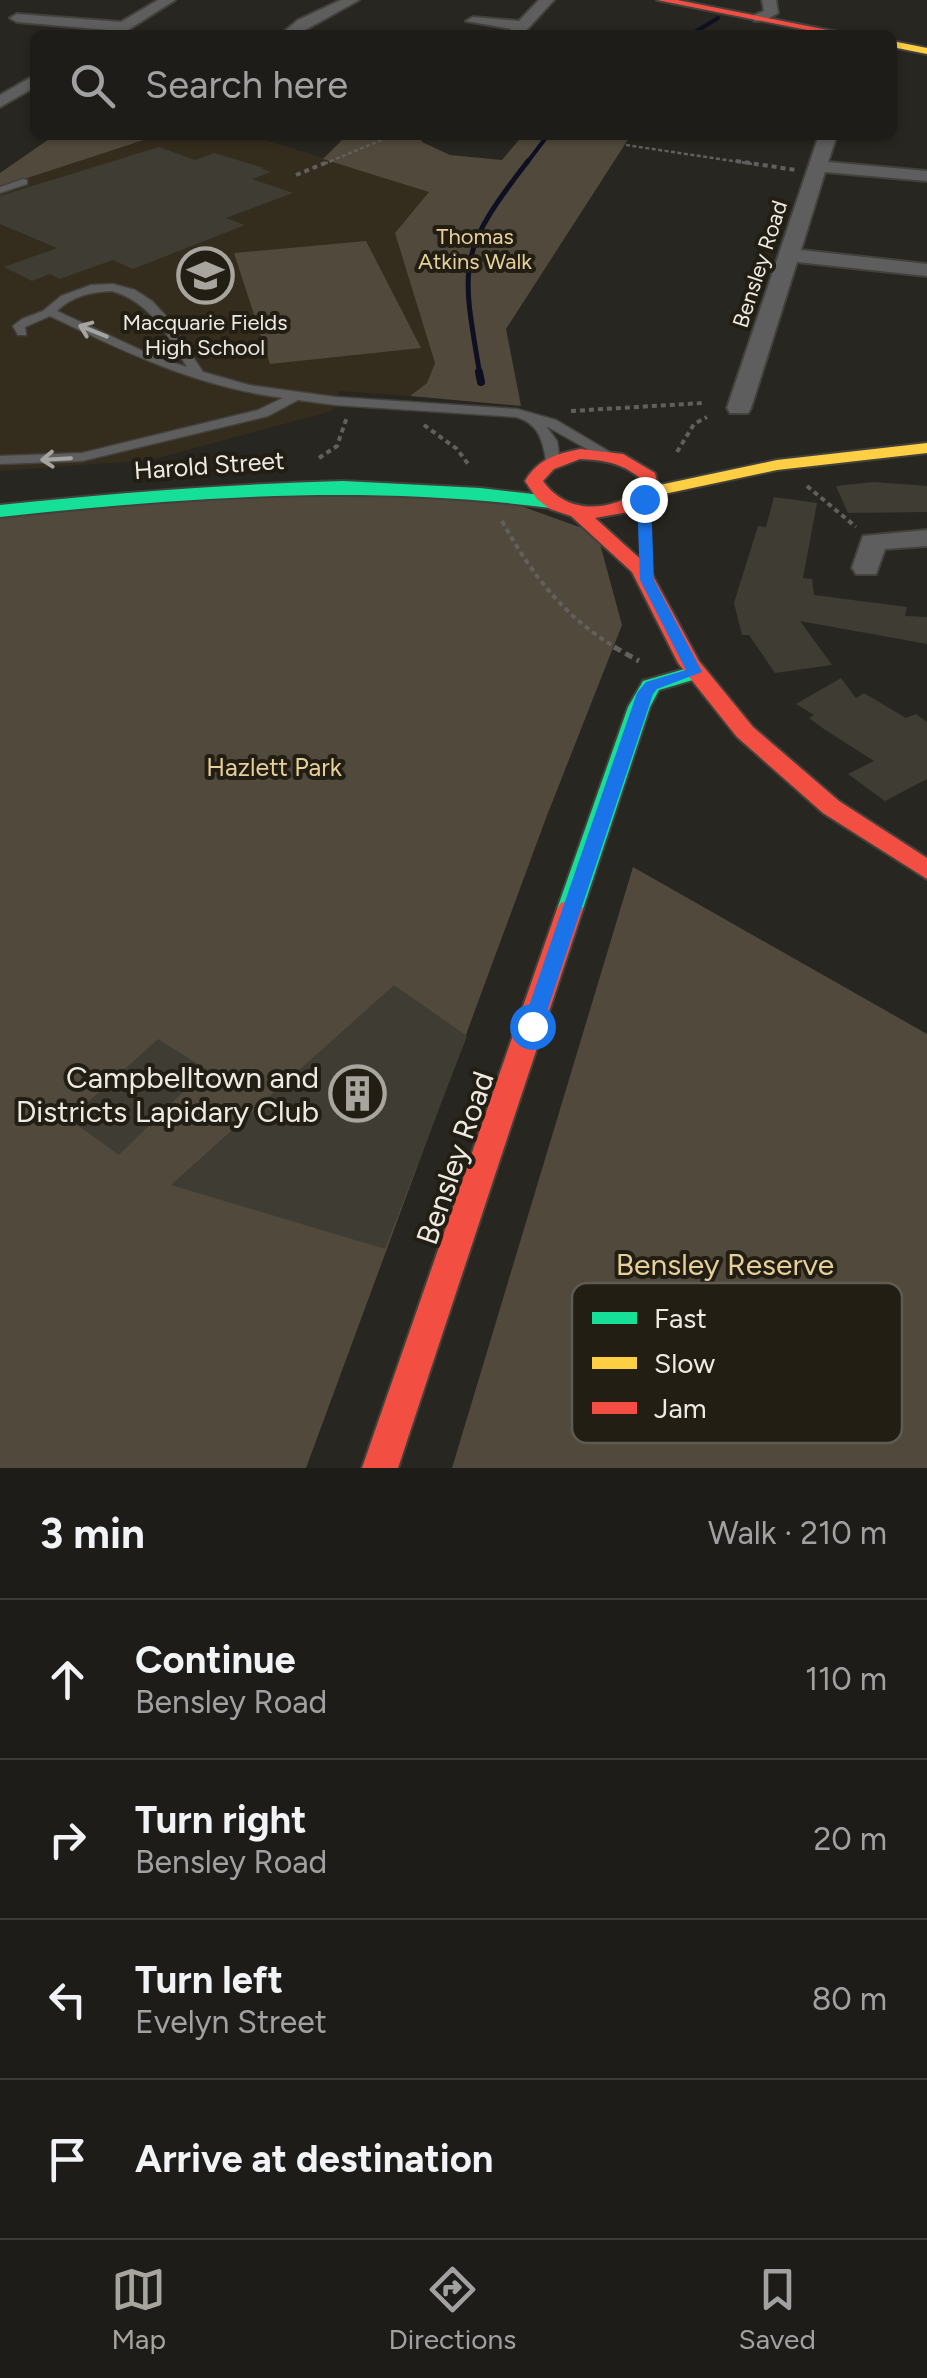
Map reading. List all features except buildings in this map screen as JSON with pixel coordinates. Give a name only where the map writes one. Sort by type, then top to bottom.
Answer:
[{"type":"street","points":[[119,30],[168,0]]},
{"type":"street","points":[[293,30],[352,0]]},
{"type":"street","points":[[473,21],[518,30],[547,0]]},
{"type":"street","points":[[662,0],[764,9],[832,30]]},
{"type":"street","points":[[16,18],[109,30]]},
{"type":"street","points":[[897,45],[927,50]]},
{"type":"street","points":[[2,98],[30,83]]},
{"type":"street","name":"Bensley Road","points":[[739,408],[826,140]]},
{"type":"street","points":[[817,169],[927,176]]},
{"type":"street","points":[[790,254],[927,270]]},
{"type":"street","points":[[576,511],[615,511],[647,495],[778,465],[927,448]]},
{"type":"street","name":"Harold Street","points":[[0,512],[226,490],[496,478],[580,454],[616,457]]},
{"type":"street","points":[[616,457],[778,465]]},
{"type":"street","points":[[616,457],[649,477],[647,580]]},
{"type":"street","points":[[548,463],[534,480],[541,496],[550,502]]},
{"type":"street","name":"Harold Street","points":[[424,484],[550,502],[576,511]]},
{"type":"street","points":[[576,511],[611,540],[647,580],[695,672],[737,725],[798,782],[858,826],[926,868]]},
{"type":"street","points":[[870,555],[927,538]]},
{"type":"street","name":"Bensley Road","points":[[380,1468],[639,707],[651,686],[695,672]]},
{"type":"lane","points":[[0,190],[22,182]]},
{"type":"lane","points":[[22,332],[20,326],[26,320],[50,312],[66,298],[97,289],[133,290],[165,324],[200,377]]},
{"type":"lane","points":[[50,312],[154,361],[200,377],[294,396],[475,409],[535,418],[616,457]]},
{"type":"lane","points":[[0,460],[82,457],[263,413],[294,396]]},
{"type":"lane","points":[[535,418],[550,441],[548,463]]},
{"type":"path","points":[[296,175],[381,140]]},
{"type":"path","points":[[626,145],[817,169]]},
{"type":"path","points":[[555,410],[598,411],[703,403]]},
{"type":"path","points":[[311,461],[337,446],[350,409]]},
{"type":"path","points":[[671,459],[694,424],[707,416]]},
{"type":"path","points":[[424,425],[457,449],[468,464]]},
{"type":"path","points":[[799,480],[870,555]]},
{"type":"path","points":[[502,521],[536,583],[559,608],[589,632],[645,664]]},
{"type":"shaded area","name":"Macquarie Fields High School","points":[[144,140],[265,140],[430,191],[424,317],[435,363],[427,383],[410,396],[339,391],[332,411],[150,460],[0,471],[0,187]]},
{"type":"green space","points":[[48,140],[144,140],[0,187],[0,173]]},
{"type":"green space","name":"Thomas Atkins Walk","points":[[342,140],[421,140],[450,155],[502,160],[519,140],[628,140],[506,329],[521,406],[410,396],[427,383],[435,363],[395,233],[429,192],[323,159]]},
{"type":"green space","points":[[366,241],[421,348],[270,364],[234,253]]},
{"type":"green space","name":"Hazlett Park","points":[[279,492],[496,497],[582,528],[600,544],[622,625],[546,818],[306,1468],[0,1468],[0,518]]},
{"type":"green space","name":"Bensley Reserve","points":[[633,867],[927,1034],[927,1468],[452,1468]]},
{"type":"waterway","points":[[698,30],[718,18]]},
{"type":"waterway","points":[[526,164],[544,140]]},
{"type":"waterway","points":[[480,375],[470,308],[470,260],[488,217],[528,161]]},
{"type":"waterway","points":[[479,372],[481,382]]},
{"type":"traffic: fast","points":[[0,511],[275,488],[411,488],[550,502]]},
{"type":"traffic: fast","points":[[570,909],[639,707],[651,686],[695,672]]},
{"type":"traffic: slow","points":[[897,45],[927,51]]},
{"type":"traffic: slow","points":[[650,492],[777,465],[927,448]]},
{"type":"traffic: jam","points":[[662,0],[821,30]]},
{"type":"traffic: jam","points":[[580,454],[608,456],[634,465],[649,477],[650,492],[622,508],[605,512],[571,511],[556,505],[534,481],[547,465],[580,454]]},
{"type":"traffic: jam","points":[[576,511],[640,569],[689,663],[745,732],[831,807],[927,870]]},
{"type":"traffic: jam","points":[[380,1468],[570,909]]},
{"type":"place","name":"Macquarie Fields High School","points":[[205,275]]},
{"type":"place","name":"Campbelltown and Districts Lapidary Club","points":[[358,1094]]},
{"type":"route","points":[[532,1026],[645,693],[651,686],[695,672],[647,580],[644,499]]}]
